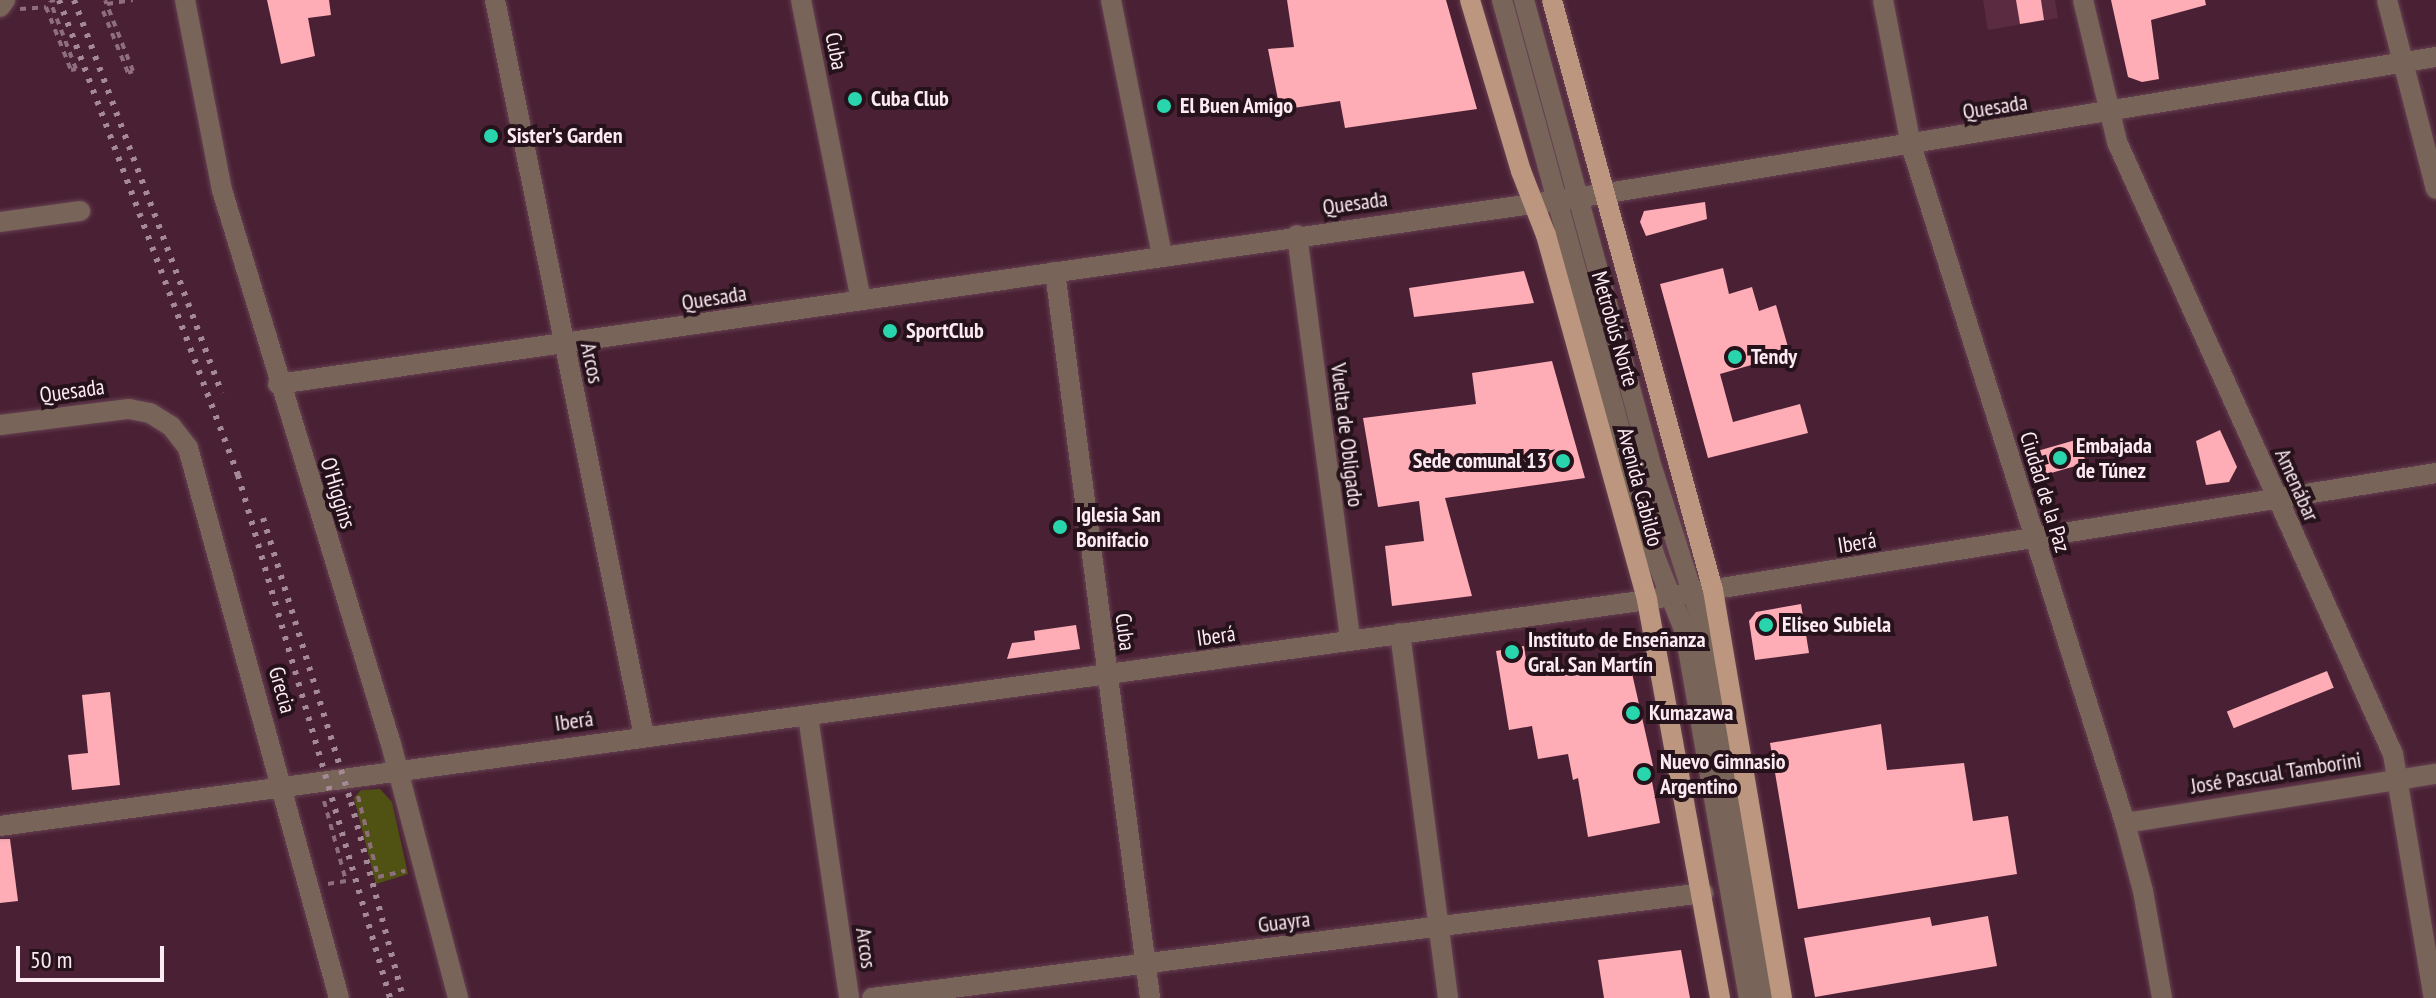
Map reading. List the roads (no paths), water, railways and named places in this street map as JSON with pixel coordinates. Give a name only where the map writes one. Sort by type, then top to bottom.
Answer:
[{"type":"main road","name":"Avenida Cabildo","points":[[1470,0],[1533,202],[1647,600],[1720,998]]},
{"type":"main road","name":"Avenida Cabildo","points":[[1552,0],[1608,193],[1713,590],[1782,998]]},
{"type":"street","points":[[0,7],[5,0]]},
{"type":"street","name":"O'Higgins","points":[[185,0],[222,190],[278,384],[399,771],[458,998]]},
{"type":"street","name":"Arcos","points":[[495,0],[644,736]]},
{"type":"street","name":"Cuba","points":[[801,0],[861,300]]},
{"type":"street","points":[[1111,0],[1162,256]]},
{"type":"street","name":"Metrobús Norte","points":[[1502,0],[1555,199],[1670,596],[1685,632],[1749,998]]},
{"type":"street","name":"Metrobús Norte","points":[[1524,0],[1576,197],[1705,632],[1766,998]]},
{"type":"street","name":"Ciudad de la Paz","points":[[1883,0],[1911,145],[2125,823],[2143,891],[2162,998]]},
{"type":"street","name":"Amenábar","points":[[2083,0],[2108,113],[2278,502],[2393,754],[2400,779],[2434,998]]},
{"type":"street","points":[[2387,0],[2400,62],[2436,189]]},
{"type":"street","name":"Quesada","points":[[278,384],[564,345],[1297,235],[1608,193],[2436,57]]},
{"type":"street","points":[[0,222],[80,211]]},
{"type":"street","name":"Vuelta de Obligado","points":[[1297,235],[1350,640]]},
{"type":"street","name":"Cuba","points":[[1055,272],[1150,998]]},
{"type":"street","name":"Quesada","points":[[0,425],[117,408],[150,413]]},
{"type":"street","name":"Grecia","points":[[150,413],[171,426],[188,448],[285,790],[339,998]]},
{"type":"street","name":"Iberá","points":[[0,826],[285,790],[644,736],[1106,676],[1647,600],[2278,502],[2436,473]]},
{"type":"street","points":[[1400,633],[1448,998]]},
{"type":"street","name":"Arcos","points":[[808,716],[849,998]]},
{"type":"street","name":"José Pascual Tamborini","points":[[2125,823],[2436,774]]},
{"type":"street","name":"Guayra","points":[[872,998],[1703,893]]},
{"type":"railway","points":[[59,0],[238,475],[390,998]]},
{"type":"railway","points":[[74,0],[222,393]]},
{"type":"railway","points":[[263,518],[351,802],[403,998]]},
{"type":"place","name":"Cuba Club","points":[[855,99]]},
{"type":"place","name":"El Buen Amigo","points":[[1164,106]]},
{"type":"place","name":"Sister's Garden","points":[[491,136]]},
{"type":"place","name":"SportClub","points":[[890,331]]},
{"type":"place","name":"Tendy","points":[[1735,357]]},
{"type":"place","name":"Embajada de Túnez","points":[[2060,458]]},
{"type":"place","name":"Sede comunal 13","points":[[1563,461]]},
{"type":"place","name":"Iglesia San Bonifacio","points":[[1060,527]]},
{"type":"place","name":"Eliseo Subiela","points":[[1766,625]]},
{"type":"place","name":"Instituto de Enseñanza Gral. San Martín","points":[[1512,652]]},
{"type":"place","name":"Kumazawa","points":[[1633,713]]},
{"type":"place","name":"Nuevo Gimnasio Argentino","points":[[1644,774]]}]
